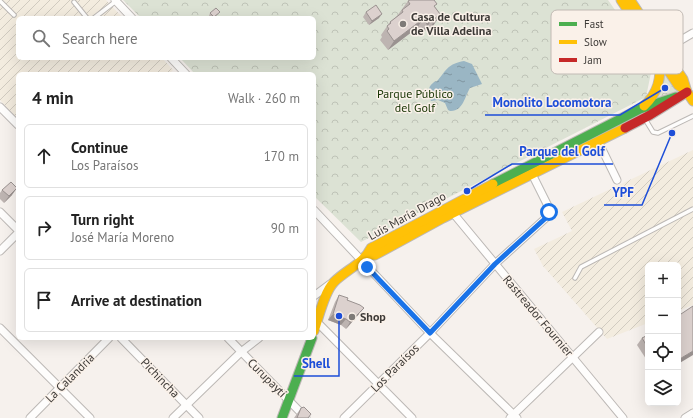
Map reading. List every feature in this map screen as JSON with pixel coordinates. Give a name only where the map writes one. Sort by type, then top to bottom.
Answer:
[{"type":"main road","points":[[621,0],[628,10]]},
{"type":"main road","points":[[630,0],[636,10]]},
{"type":"main road","points":[[640,109],[654,96],[658,87],[660,74]]},
{"type":"main road","points":[[672,74],[678,85],[687,92],[693,101]]},
{"type":"main road","name":"Luis María Drago","points":[[334,282],[365,257],[371,248],[640,109],[687,92]]},
{"type":"main road","name":"Luis María Drago","points":[[365,257],[375,255],[453,213],[645,118],[661,109],[676,97]]},
{"type":"main road","points":[[316,325],[328,290],[334,282]]},
{"type":"main road","points":[[282,418],[311,340]]},
{"type":"street","points":[[116,1],[130,16]]},
{"type":"street","points":[[683,40],[693,33]]},
{"type":"street","points":[[172,60],[181,72]]},
{"type":"street","points":[[0,107],[16,123]]},
{"type":"street","points":[[598,141],[617,180]]},
{"type":"street","name":"Los Paraísos","points":[[344,418],[430,333],[495,264],[548,216],[549,208],[532,174]]},
{"type":"street","points":[[0,212],[16,229]]},
{"type":"street","points":[[316,212],[365,257],[430,333],[513,417],[599,332]]},
{"type":"street","name":"Rastreador Fournier","points":[[453,213],[623,418]]},
{"type":"street","points":[[0,251],[16,233]]},
{"type":"street","name":"Luis María Drago","points":[[316,295],[334,282]]},
{"type":"street","points":[[317,322],[412,418]]},
{"type":"street","points":[[0,328],[90,418]]},
{"type":"street","name":"La Calandria","points":[[30,418],[107,340]]},
{"type":"street","name":"Pichincha","points":[[123,340],[199,418]]},
{"type":"street","name":"Curupaytí","points":[[230,340],[306,418]]},
{"type":"street","points":[[173,418],[241,352],[256,340]]},
{"type":"street","points":[[685,418],[693,413]]},
{"type":"lane","points":[[0,1],[14,15]]},
{"type":"lane","points":[[97,16],[116,1]]},
{"type":"lane","points":[[74,2],[85,16]]},
{"type":"lane","points":[[645,118],[651,129],[658,133],[693,116]]},
{"type":"lane","points":[[575,278],[581,268],[693,209]]},
{"type":"shaded area","points":[[0,0],[106,0],[121,16],[16,16],[16,60],[164,60],[173,70],[171,72],[16,72],[16,117],[0,100]]},
{"type":"shaded area","points":[[693,150],[693,305],[681,310],[681,262],[645,262],[645,324],[607,339],[543,266],[534,249],[572,231],[562,212]]},
{"type":"green space","name":"Parque Público del Golf","points":[[123,0],[608,0],[615,10],[551,10],[551,74],[651,74],[646,97],[361,242],[316,198],[316,72],[193,72],[182,60],[316,60],[316,16],[139,16]]},
{"type":"green space","points":[[666,74],[677,90],[677,93],[658,98]]},
{"type":"water","points":[[464,61],[472,64],[482,84],[470,88],[461,106],[454,111],[450,111],[445,103],[438,100],[431,101],[429,97],[429,89],[431,85],[438,80],[448,68],[454,64]]},
{"type":"building","name":"Casa de Cultura de Villa Adelina","points":[[434,0],[437,4],[434,6],[440,14],[435,18],[437,20],[433,23],[431,21],[427,24],[423,19],[394,41],[387,31],[389,29],[387,26],[403,12],[402,10],[410,4],[408,1]]},
{"type":"building","points":[[376,5],[382,14],[372,21],[366,12]]},
{"type":"building","points":[[216,8],[220,12],[215,16],[210,13]]},
{"type":"building","points":[[11,182],[16,187],[16,189],[9,196],[2,190]]},
{"type":"building","points":[[339,295],[348,298],[347,300],[364,308],[350,322],[333,314]]},
{"type":"building","points":[[693,306],[693,351],[681,358],[681,334],[681,314]]},
{"type":"building","points":[[304,407],[311,414],[308,418],[297,418],[301,408]]},
{"type":"traffic: fast","points":[[493,184],[640,109],[676,97]]},
{"type":"traffic: fast","points":[[282,418],[311,340]]},
{"type":"traffic: slow","points":[[621,0],[628,10]]},
{"type":"traffic: slow","points":[[630,0],[637,10]]},
{"type":"traffic: slow","points":[[644,106],[656,90],[660,74]]},
{"type":"traffic: slow","points":[[671,74],[678,85],[685,90]]},
{"type":"traffic: slow","points":[[680,74],[683,79],[687,92],[693,101]]},
{"type":"traffic: slow","points":[[368,255],[375,255],[443,218],[625,128]]},
{"type":"traffic: slow","points":[[316,325],[330,286],[364,258],[371,248],[493,184]]},
{"type":"traffic: jam","points":[[625,128],[650,115],[687,92]]},
{"type":"place","name":"Casa de Cultura de Villa Adelina","points":[[403,24]]},
{"type":"place","name":"Monolito Locomotora","points":[[665,88]]},
{"type":"place","name":"YPF","points":[[672,133]]},
{"type":"place","name":"Parque del Golf","points":[[467,191]]},
{"type":"place","name":"Shell","points":[[339,316]]},
{"type":"place","name":"Shop","points":[[352,317]]},
{"type":"route","points":[[367,267],[430,333],[495,264],[548,216],[549,212]]}]
